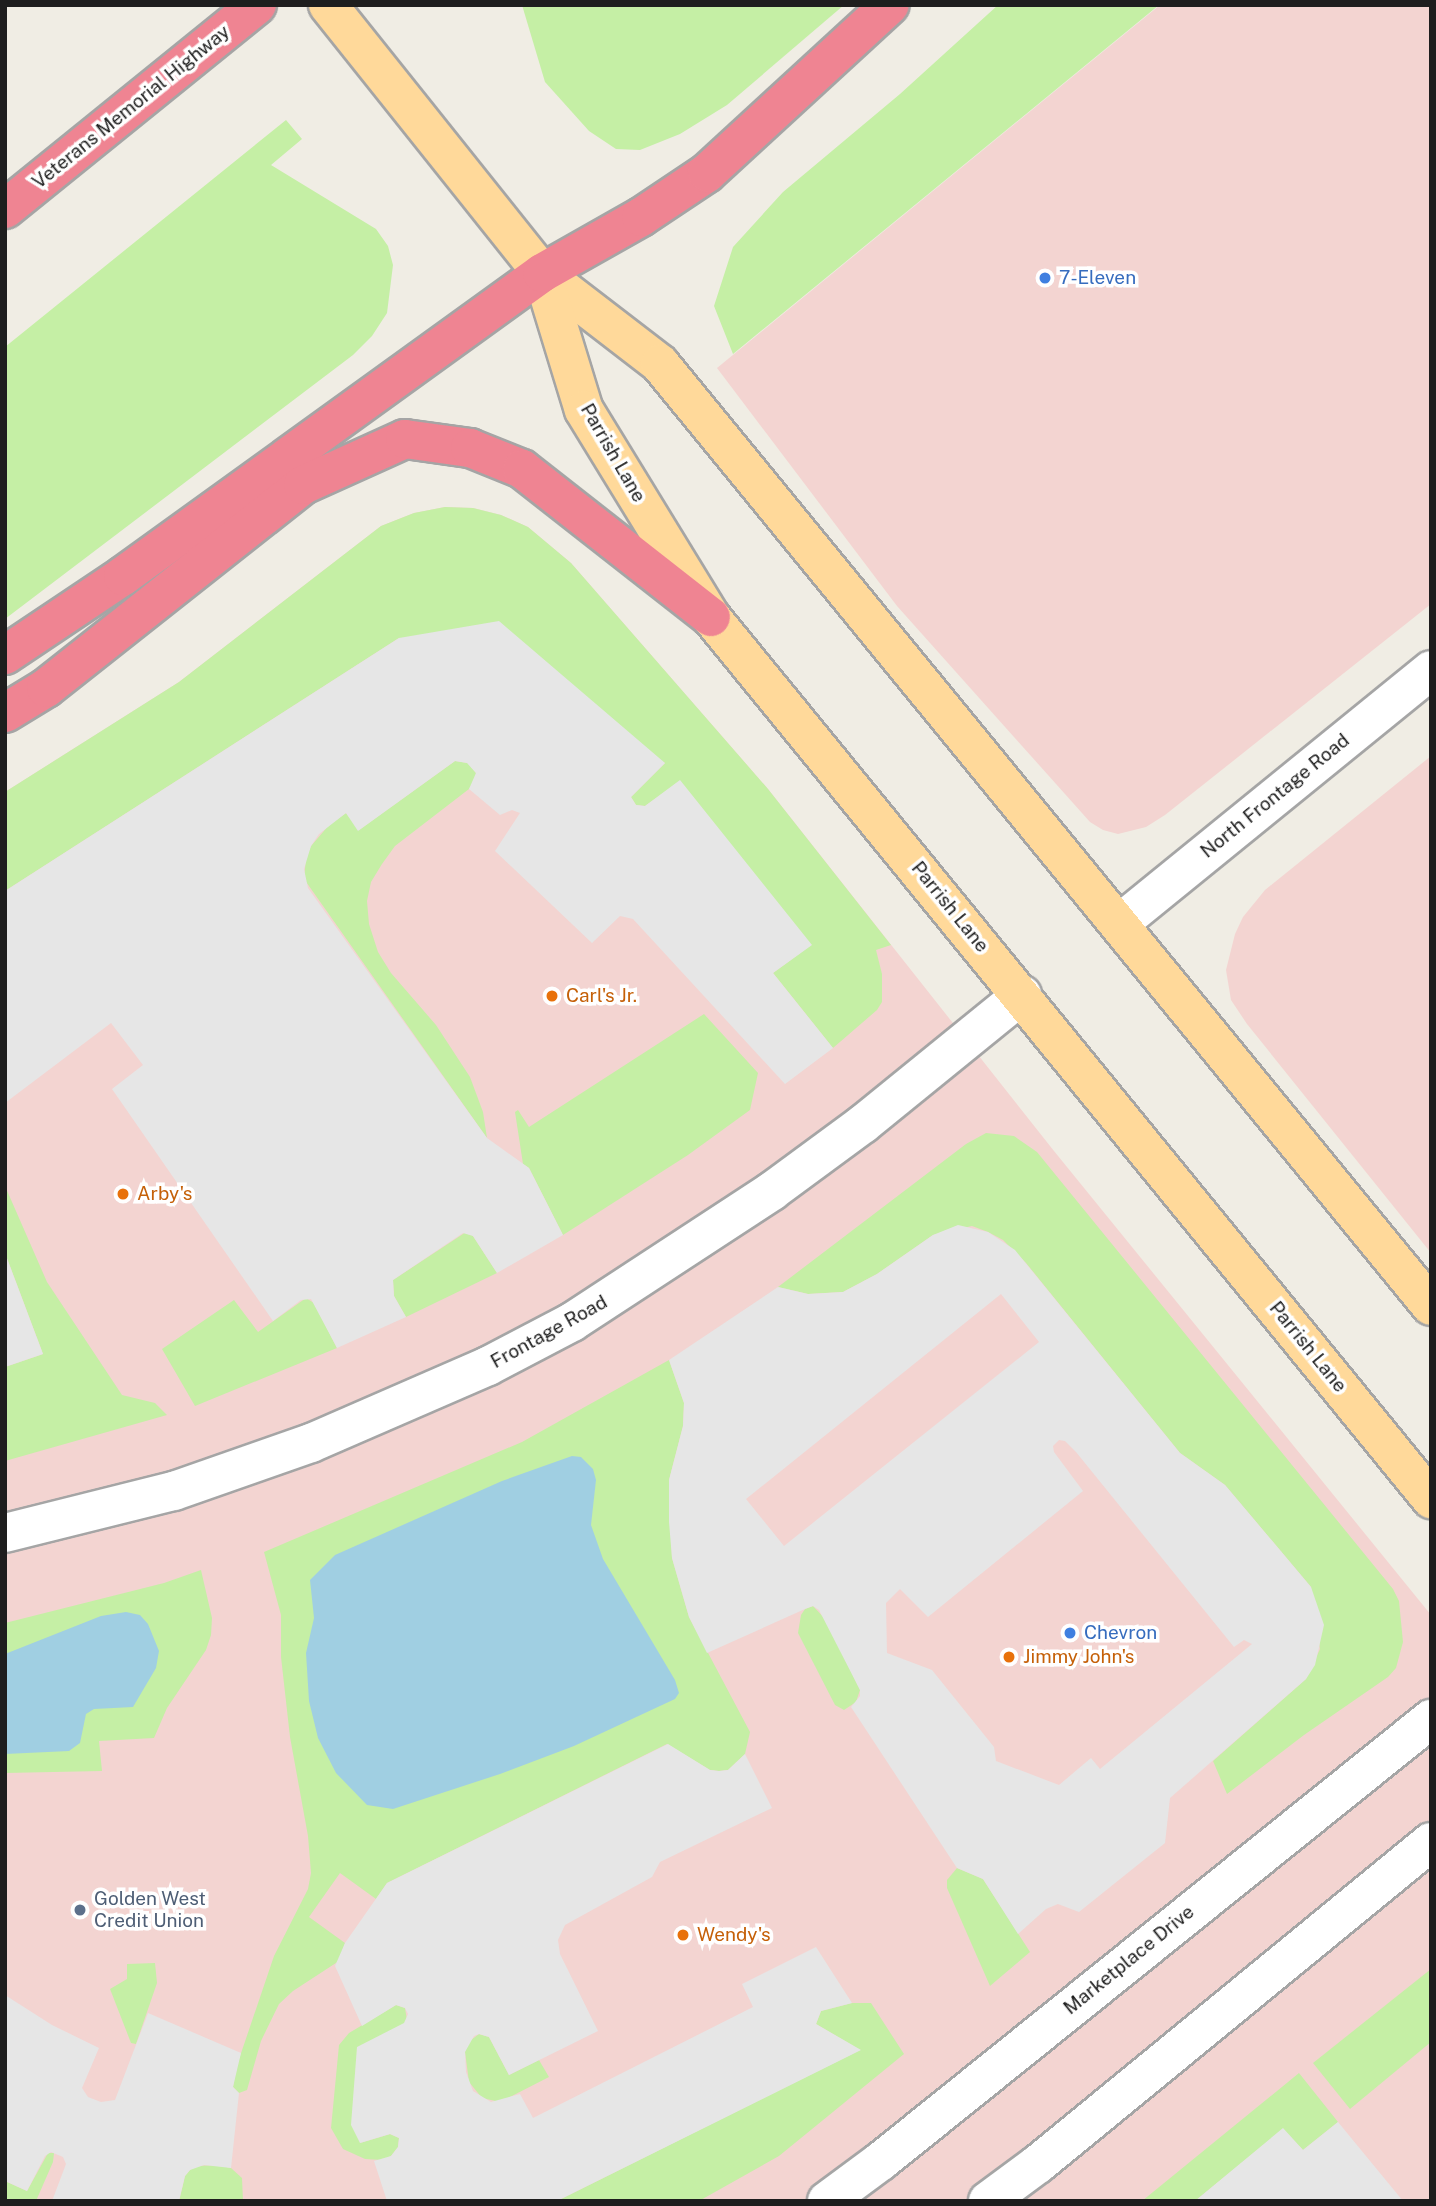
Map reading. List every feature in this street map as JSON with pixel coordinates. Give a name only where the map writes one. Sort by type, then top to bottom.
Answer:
[{"type":"highway","name":"Veterans Memorial Highway","points":[[5,209],[257,5]]},
{"type":"highway","points":[[5,655],[123,576],[542,272],[641,217],[707,173],[890,5]]},
{"type":"highway","points":[[5,713],[46,688],[303,485],[405,439],[470,448],[522,469],[711,617]]},
{"type":"main road","name":"Parrish Lane","points":[[328,5],[542,272],[660,364],[1431,1306]]},
{"type":"main road","name":"Parrish Lane","points":[[542,272],[584,410],[711,617],[1431,1499]]},
{"type":"street","name":"North Frontage Road","points":[[1120,923],[1431,670]]},
{"type":"street","name":"Frontage Road","points":[[5,1533],[174,1491],[312,1443],[488,1366],[572,1322],[772,1191],[863,1124],[1021,995]]},
{"type":"street","name":"Marketplace Drive","points":[[827,2201],[891,2153],[1431,1719]]},
{"type":"street","points":[[988,2201],[1038,2164],[1431,1842]]},
{"type":"shaded area","points":[[1160,5],[1431,5],[1431,604],[1165,815],[1146,827],[1118,834],[1103,830],[1090,822],[897,606],[717,368]]},
{"type":"shaded area","points":[[445,507],[473,508],[501,515],[528,527],[571,563],[768,789],[1054,1151],[1431,1615],[1431,2201],[5,2201],[5,792],[179,682],[381,526],[414,513]]},
{"type":"shaded area","points":[[499,621],[665,763],[631,797],[636,805],[645,806],[680,780],[812,945],[773,973],[833,1048],[785,1084],[633,919],[620,916],[592,943],[495,851],[520,813],[512,810],[500,815],[469,789],[476,773],[467,763],[455,761],[358,831],[346,813],[319,834],[311,846],[304,869],[308,888],[487,1138],[529,1168],[563,1235],[497,1273],[473,1236],[463,1233],[393,1280],[394,1296],[406,1317],[337,1348],[311,1299],[301,1300],[273,1321],[112,1089],[143,1065],[111,1023],[5,1103],[5,891],[399,638]]},
{"type":"shaded area","points":[[1431,756],[1431,1253],[1247,1024],[1231,1000],[1226,970],[1235,934],[1243,917],[1265,890]]},
{"type":"shaded area","points":[[958,1225],[988,1232],[1015,1250],[1180,1453],[1225,1485],[1311,1587],[1324,1625],[1315,1665],[1306,1679],[1170,1798],[1165,1843],[1079,1912],[1058,1904],[1046,1909],[1018,1934],[983,1879],[957,1868],[851,1707],[860,1696],[860,1690],[819,1610],[813,1606],[805,1609],[707,1653],[689,1617],[672,1558],[669,1480],[683,1426],[684,1403],[669,1360],[778,1287],[808,1294],[843,1292],[877,1274],[933,1235]],"holes":[[[1001,1294],[1039,1342],[784,1546],[746,1499]],[[1059,1440],[1065,1441],[1076,1452],[1234,1647],[1244,1640],[1252,1644],[1100,1769],[1091,1758],[1059,1785],[996,1761],[994,1747],[932,1670],[887,1653],[886,1603],[900,1589],[928,1617],[1083,1491],[1054,1452],[1053,1446]]]},
{"type":"shaded area","points":[[5,1253],[43,1354],[5,1367]]},
{"type":"shaded area","points":[[668,1744],[710,1770],[728,1770],[745,1754],[772,1808],[660,1862],[652,1877],[565,1925],[558,1940],[560,1954],[598,2031],[509,2075],[489,2037],[479,2034],[474,2036],[465,2052],[466,2072],[473,2091],[491,2102],[520,2094],[533,2118],[753,2007],[742,1984],[816,1947],[852,2003],[821,2011],[816,2024],[861,2050],[557,2201],[387,2201],[374,2161],[391,2156],[398,2147],[399,2138],[390,2134],[360,2143],[351,2125],[357,2047],[404,2023],[408,2014],[405,2008],[396,2005],[362,2026],[335,1966],[345,1943],[387,1883]]},
{"type":"shaded area","points":[[5,1995],[52,2025],[99,2048],[82,2088],[88,2097],[101,2102],[115,2100],[148,2013],[241,2053],[233,2087],[239,2093],[231,2168],[204,2165],[190,2170],[185,2176],[179,2201],[52,2201],[66,2164],[63,2157],[51,2152],[45,2156],[27,2191],[5,2181]]},
{"type":"shaded area","points":[[1338,2122],[1403,2201],[1195,2201],[1283,2128],[1303,2150]]},
{"type":"green space","points":[[522,5],[844,5],[727,105],[680,134],[640,150],[616,149],[589,131],[545,82]]},
{"type":"green space","points":[[998,5],[1159,5],[733,354],[714,306],[733,247],[783,192],[900,94]]},
{"type":"green space","points":[[286,120],[302,139],[271,165],[376,229],[388,246],[393,265],[387,313],[372,336],[353,355],[5,619],[5,347]]},
{"type":"green space","points":[[445,507],[473,508],[501,515],[528,527],[571,563],[768,789],[891,945],[876,950],[882,974],[882,1002],[877,1010],[833,1048],[773,973],[811,945],[680,781],[645,806],[636,805],[631,797],[665,763],[399,638],[5,891],[5,792],[179,682],[381,526],[414,513]]},
{"type":"green space","points":[[455,761],[468,763],[476,773],[469,789],[395,846],[371,882],[367,901],[369,924],[378,952],[391,973],[436,1025],[470,1077],[483,1112],[487,1138],[304,879],[306,858],[311,846],[329,825],[346,813],[359,830]]},
{"type":"green space","points":[[704,1014],[758,1073],[750,1110],[688,1155],[563,1235],[529,1168],[523,1164],[515,1112],[518,1110],[529,1127]]},
{"type":"green space","points":[[986,1133],[1014,1136],[1037,1152],[1393,1589],[1399,1601],[1403,1642],[1396,1668],[1388,1677],[1304,1735],[1227,1794],[1213,1761],[1306,1679],[1320,1649],[1311,1587],[1225,1485],[1180,1453],[1026,1263],[1003,1240],[988,1232],[972,1226],[933,1235],[877,1274],[843,1292],[808,1294],[778,1287],[966,1144]]},
{"type":"green space","points":[[5,1186],[47,1282],[122,1395],[155,1403],[167,1415],[5,1461],[5,1367],[43,1354],[5,1253]]},
{"type":"green space","points":[[466,1232],[473,1236],[497,1273],[406,1317],[394,1296],[393,1280]]},
{"type":"green space","points":[[306,1298],[314,1303],[337,1348],[195,1406],[162,1349],[234,1300],[258,1332]]},
{"type":"green space","points":[[669,1360],[684,1403],[683,1426],[669,1480],[672,1558],[689,1617],[750,1732],[745,1754],[728,1770],[710,1770],[667,1744],[387,1883],[376,1899],[340,1873],[309,1917],[345,1943],[339,1961],[293,1991],[279,2004],[261,2041],[247,2090],[239,2093],[233,2087],[236,2068],[274,1956],[308,1889],[311,1873],[308,1836],[290,1737],[281,1657],[281,1615],[264,1552],[522,1442]]},
{"type":"green space","points":[[201,1570],[212,1618],[211,1635],[206,1650],[167,1708],[154,1738],[99,1741],[102,1771],[5,1773],[5,1623],[164,1583]]},
{"type":"green space","points":[[813,1606],[827,1621],[860,1690],[856,1702],[844,1710],[835,1705],[798,1633],[801,1615],[805,1609]]},
{"type":"green space","points":[[957,1868],[983,1879],[1030,1952],[990,1986],[947,1888],[947,1880]]},
{"type":"green space","points":[[155,1963],[157,1983],[136,2044],[131,2043],[110,1989],[127,1979],[127,1964]]},
{"type":"green space","points":[[1431,1969],[1431,2042],[1350,2109],[1313,2063]]},
{"type":"green space","points":[[852,2003],[871,2003],[904,2054],[779,2156],[699,2201],[557,2201],[860,2050],[816,2024],[821,2011]]},
{"type":"green space","points":[[396,2005],[405,2008],[407,2020],[360,2143],[390,2134],[399,2138],[398,2147],[391,2156],[383,2160],[365,2159],[343,2149],[331,2128],[339,2045],[349,2033]]},
{"type":"green space","points":[[479,2034],[489,2037],[509,2075],[539,2060],[549,2077],[500,2102],[482,2098],[469,2082],[465,2052],[467,2043]]},
{"type":"green space","points":[[1299,2073],[1338,2122],[1303,2150],[1283,2129],[1195,2201],[1142,2201]]},
{"type":"green space","points":[[48,2153],[54,2153],[53,2162],[36,2201],[5,2201],[5,2181],[27,2191]]},
{"type":"green space","points":[[217,2165],[231,2168],[242,2178],[243,2201],[179,2201],[185,2176],[190,2170],[197,2166]]},
{"type":"water","points":[[572,1456],[581,1457],[593,1469],[596,1480],[591,1525],[603,1559],[675,1680],[679,1693],[675,1699],[574,1746],[500,1774],[393,1809],[367,1805],[336,1773],[318,1738],[309,1701],[306,1653],[314,1618],[310,1580],[335,1555],[502,1481]]},
{"type":"water","points":[[126,1612],[140,1615],[148,1624],[159,1651],[156,1668],[133,1707],[94,1709],[86,1714],[80,1743],[69,1751],[5,1754],[5,1654],[101,1616]]},
{"type":"place","name":"7-Eleven","points":[[1045,278]]},
{"type":"place","name":"Carl's Jr.","points":[[552,996]]},
{"type":"place","name":"Arby's","points":[[123,1194]]},
{"type":"place","name":"Chevron","points":[[1070,1633]]},
{"type":"place","name":"Jimmy John's","points":[[1009,1657]]},
{"type":"place","name":"Golden West Credit Union","points":[[80,1910]]},
{"type":"place","name":"Wendy's","points":[[683,1935]]}]
